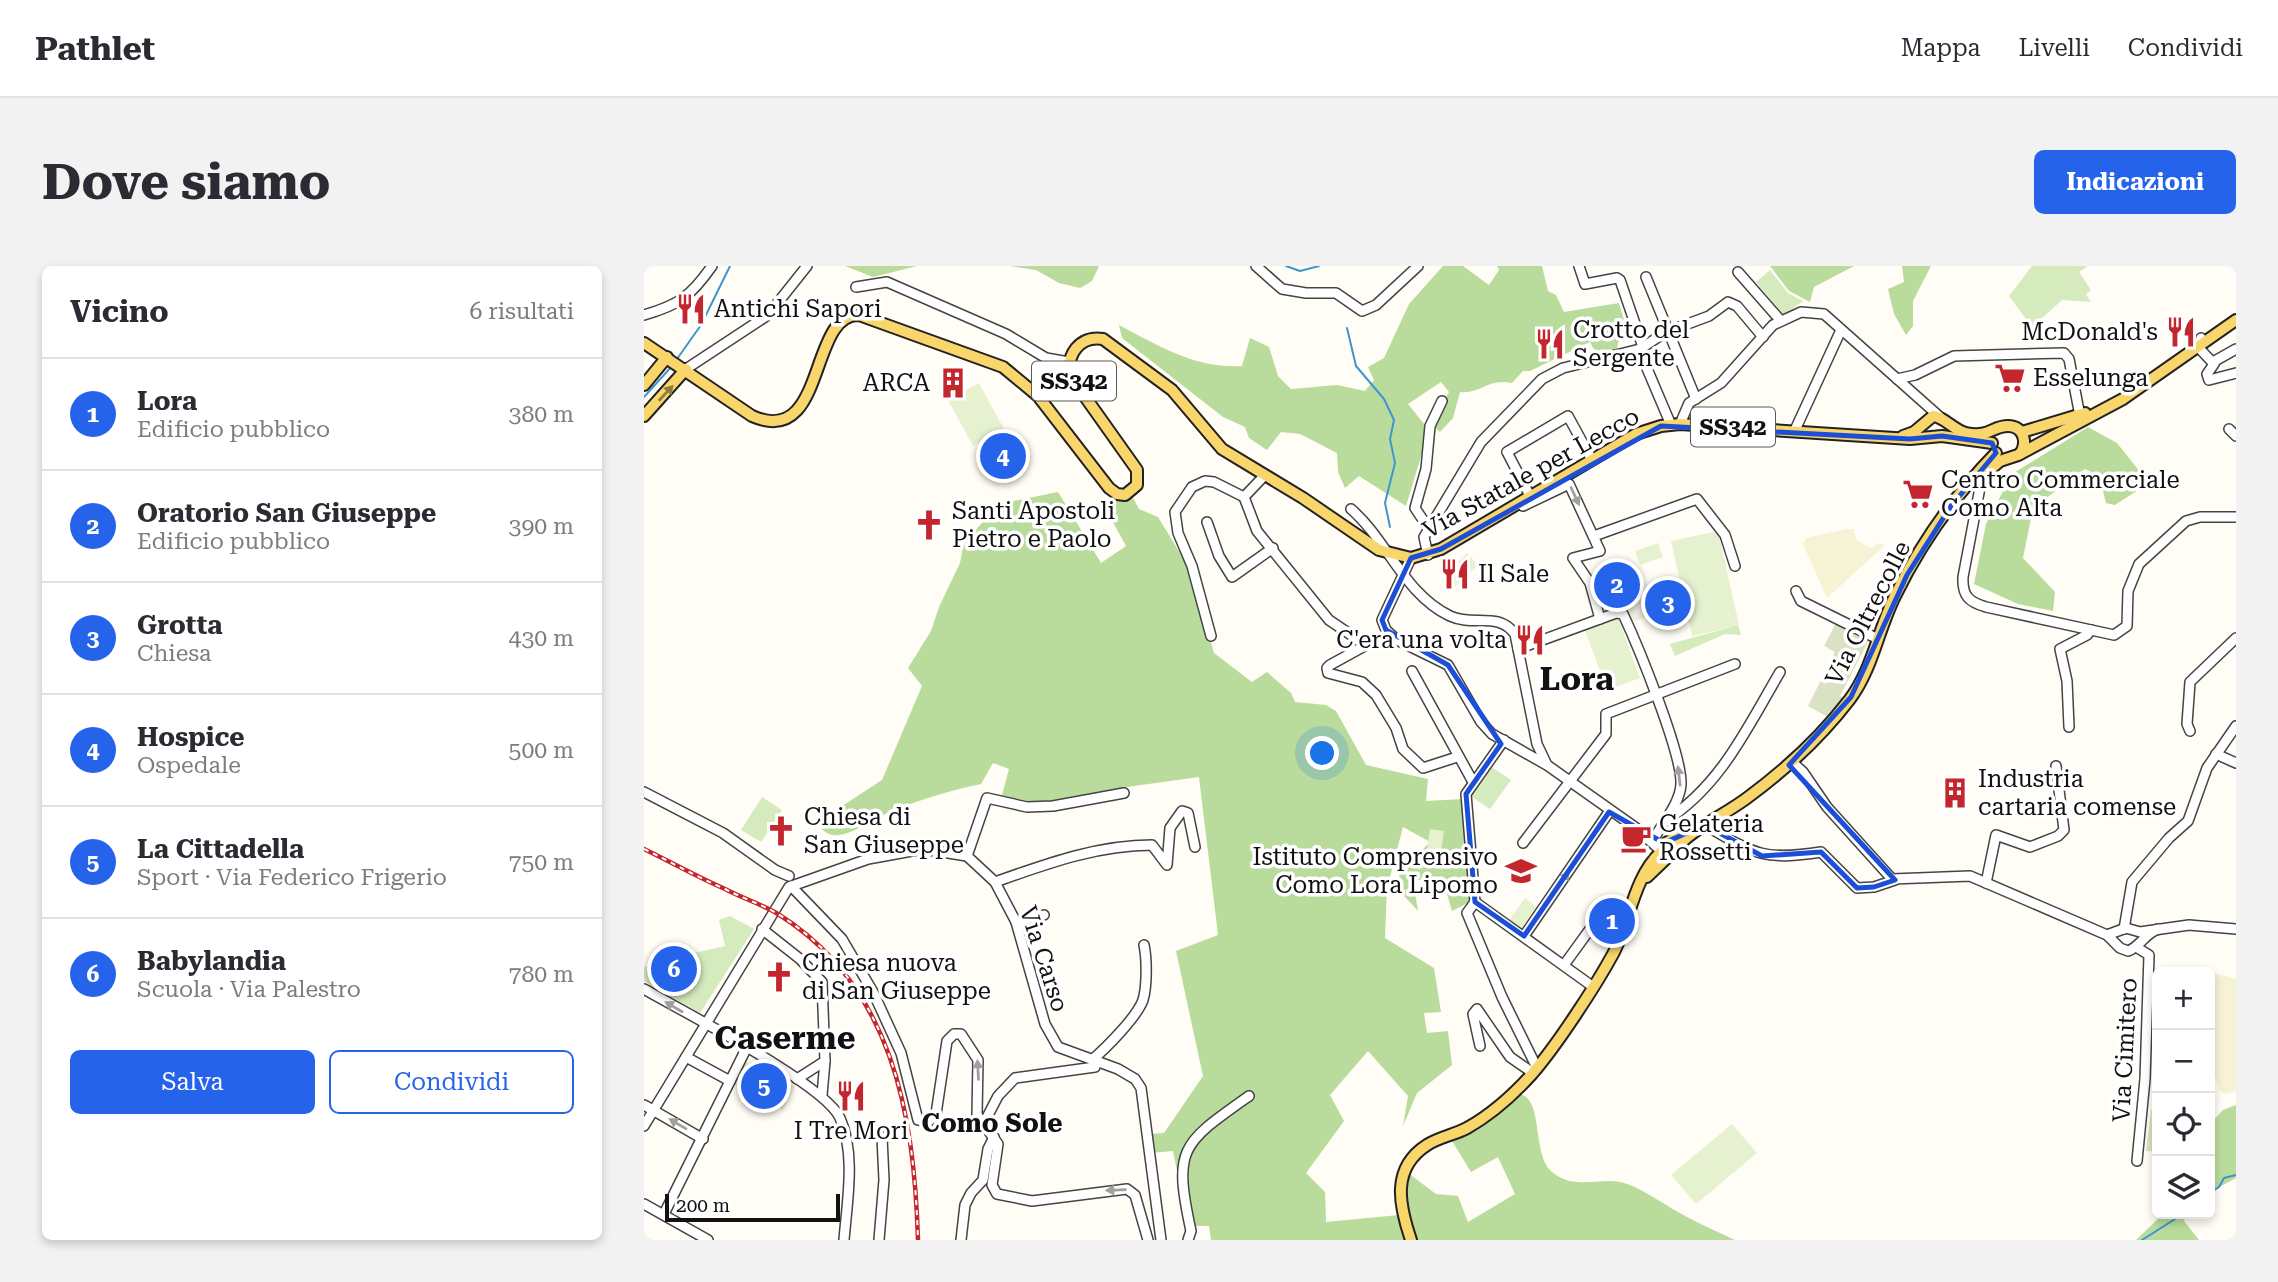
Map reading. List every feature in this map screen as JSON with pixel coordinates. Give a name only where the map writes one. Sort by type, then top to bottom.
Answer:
[{"type":"main road","name":"SS342","points":[[676,363],[752,416],[761,420],[779,420],[799,409],[839,323],[847,317],[859,315],[1003,367],[1038,396],[1109,488],[1121,495],[1131,493],[1137,485],[1136,470],[1071,377],[1069,362]]},
{"type":"main road","points":[[2166,366],[2080,416],[2022,432],[2008,426],[1979,435],[1963,432],[1933,416],[1926,427],[1942,436],[2019,454],[2110,407],[2235,318]]},
{"type":"main road","name":"Via Statale per Lecco","points":[[1069,362],[1073,350],[1085,341],[1098,338],[1111,342],[1172,390],[1222,449],[1390,555],[1411,558],[1427,555],[1643,431],[1676,424],[1901,437],[1926,427]]},
{"type":"main road","points":[[644,343],[676,363]]},
{"type":"main road","points":[[644,385],[676,363]]},
{"type":"main road","points":[[644,416],[676,363]]},
{"type":"main road","points":[[1942,436],[1943,420]]},
{"type":"main road","points":[[1998,451],[1999,429]]},
{"type":"main road","points":[[2019,454],[2025,445],[2022,432]]},
{"type":"main road","name":"Via Oltrecolle","points":[[1962,492],[1982,477],[1998,451]]},
{"type":"main road","name":"Via Oltrecolle","points":[[1410,1240],[1400,1209],[1398,1188],[1409,1161],[1427,1144],[1485,1117],[1508,1099],[1535,1071],[1614,953],[1643,881],[1664,848],[1747,798],[1792,762],[1851,697],[1870,664],[1895,596],[1962,492],[1998,451]]},
{"type":"street","points":[[644,315],[676,306],[712,266]]},
{"type":"street","points":[[676,363],[768,315],[807,266]]},
{"type":"street","points":[[1256,266],[1282,289],[1306,293],[1336,293],[1362,311],[1376,305],[1418,266]]},
{"type":"street","points":[[1579,266],[1586,284],[1617,278],[1620,280],[1643,347],[1640,352],[1676,424]]},
{"type":"street","points":[[1738,272],[1780,321]]},
{"type":"street","points":[[1646,277],[1667,324],[1666,332],[1696,398]]},
{"type":"street","points":[[856,287],[887,282],[1006,334],[1046,358],[1069,362]]},
{"type":"street","points":[[1427,555],[1423,544],[1429,529],[1481,442],[1529,390],[1563,368],[1627,354],[1643,347],[1666,332],[1709,316],[1728,302],[1737,306],[1763,337]]},
{"type":"street","points":[[1676,424],[1689,403],[1721,383],[1780,321],[1801,312],[1824,314],[1943,420]]},
{"type":"street","points":[[1795,430],[1841,330]]},
{"type":"street","points":[[2203,340],[2213,362]]},
{"type":"street","points":[[2236,349],[2213,362],[2207,374],[2209,381],[2236,373]]},
{"type":"street","points":[[1898,379],[1954,356],[2039,351],[2066,355],[2080,416]]},
{"type":"street","points":[[1923,400],[1926,427]]},
{"type":"street","points":[[1429,529],[1415,508],[1426,470],[1430,426],[1441,401]]},
{"type":"street","points":[[1530,496],[1507,452],[1568,416],[1592,460]]},
{"type":"street","points":[[1244,497],[1265,475]]},
{"type":"street","points":[[1982,477],[1963,578],[1964,593],[1968,599],[1986,607],[2114,635],[2123,631],[2129,619],[2128,588],[2137,568],[2181,524],[2200,517],[2236,517]]},
{"type":"street","points":[[1211,636],[1192,566],[1178,533],[1175,512],[1192,487],[1202,481],[1214,482],[1244,497],[1257,531],[1273,548],[1309,599],[1341,630],[1360,641],[1397,640]]},
{"type":"street","points":[[1479,526],[1482,529],[1568,482],[1600,551],[1573,558],[1590,583],[1600,619]]},
{"type":"street","points":[[1594,536],[1697,499],[1725,535],[1735,566]]},
{"type":"street","points":[[1351,509],[1373,530],[1404,577],[1451,616],[1471,622],[1496,619],[1508,625],[1515,634],[1537,744],[1547,765]]},
{"type":"street","points":[[1207,522],[1219,556],[1230,576],[1273,548]]},
{"type":"street","points":[[1411,558],[1382,620],[1386,630],[1397,640],[1448,665],[1481,722],[1492,734],[1547,765],[1609,812],[1664,848]]},
{"type":"street","points":[[1796,591],[1801,601],[1878,639]]},
{"type":"street","points":[[1518,649],[1616,613],[1623,614],[1656,696],[1680,779],[1675,802],[1664,822],[1664,848]]},
{"type":"street","points":[[2069,727],[2067,681],[2060,650],[2091,630]]},
{"type":"street","points":[[2190,731],[2190,682],[2236,638]]},
{"type":"street","points":[[1372,642],[1330,664],[1328,673],[1362,682],[1371,690],[1396,728],[1403,748],[1423,768],[1457,757]]},
{"type":"street","points":[[1524,843],[1567,782],[1606,734],[1606,714],[1735,664]]},
{"type":"street","points":[[1412,671],[1473,782]]},
{"type":"street","points":[[1664,822],[1712,781],[1746,733],[1780,672]]},
{"type":"street","points":[[1705,825],[1762,856],[1784,858],[1821,852],[1857,888],[1874,887],[1895,880],[1967,875],[2107,935],[2128,951],[2130,934],[2127,896],[2132,882],[2169,838],[2188,821],[2205,774],[2236,726]]},
{"type":"street","points":[[1504,740],[1466,794],[1475,902],[1467,913],[1535,1071]]},
{"type":"street","points":[[2216,754],[2236,763]]},
{"type":"street","points":[[1792,762],[1794,770],[1807,781],[1852,836],[1895,880]]},
{"type":"street","points":[[1986,883],[1996,835],[2030,847],[2058,836],[2064,830],[2056,766]]},
{"type":"street","points":[[644,792],[723,833],[775,870],[842,939],[873,992],[901,1053],[917,1118],[925,1122],[936,1114],[947,1041],[958,1033],[965,1037],[978,1060],[977,1115],[998,1144],[992,1185],[997,1194],[1032,1201],[1127,1189],[1135,1195],[1148,1240]]},
{"type":"street","points":[[788,883],[842,870],[868,859],[923,849],[967,856],[987,797],[1027,807],[1053,806],[1124,793]]},
{"type":"street","points":[[995,882],[1074,855],[1109,848],[1152,845],[1167,865],[1170,828],[1182,811],[1188,813],[1195,847]]},
{"type":"street","points":[[1524,936],[1609,812]]},
{"type":"street","name":"Via Carso","points":[[967,856],[995,882],[1016,922],[1050,1037],[1058,1047],[1093,1063],[1118,1069],[1135,1079],[1141,1088],[1161,1240]]},
{"type":"street","points":[[644,1126],[782,899],[788,883]]},
{"type":"street","points":[[1475,902],[1592,986]]},
{"type":"street","points":[[1016,922],[1044,915]]},
{"type":"street","points":[[2107,935],[2203,924],[2236,929]]},
{"type":"street","points":[[1564,965],[1593,925]]},
{"type":"street","points":[[762,929],[800,959],[822,982],[825,1061],[822,1096]]},
{"type":"street","points":[[2116,943],[2130,934]]},
{"type":"street","name":"Via Cimitero","points":[[2130,934],[2149,955],[2145,1079],[2137,1161]]},
{"type":"street","points":[[984,1123],[998,1096],[1015,1078],[1093,1063],[1143,1000],[1149,964],[1144,945]]},
{"type":"street","points":[[644,989],[797,1079],[822,1096],[840,1118],[847,1157],[844,1240]]},
{"type":"street","points":[[1480,1046],[1473,1014],[1478,1009],[1510,1057],[1535,1071]]},
{"type":"street","points":[[664,1214],[746,1049]]},
{"type":"street","points":[[686,1056],[730,1082]]},
{"type":"street","points":[[797,1079],[825,1061]]},
{"type":"street","points":[[1188,1240],[1191,1231],[1181,1175],[1186,1150],[1208,1125],[1249,1096]]},
{"type":"street","points":[[644,1105],[703,1139]]},
{"type":"street","points":[[879,1240],[884,1180],[882,1137]]},
{"type":"street","points":[[961,1240],[965,1205],[971,1192],[983,1180],[988,1149],[994,1137]]},
{"type":"street","points":[[673,1200],[673,1211],[681,1224]]},
{"type":"street","points":[[644,1204],[708,1240]]},
{"type":"highlighted area","points":[[1661,426],[1910,439],[1942,436],[1992,443],[1996,453],[1951,506],[1907,575],[1851,697],[1789,765],[1895,880],[1874,887],[1857,888],[1821,852],[1762,856],[1705,825],[1664,843],[1609,812],[1524,936],[1475,902],[1466,794],[1501,744],[1448,665],[1386,630],[1382,620],[1411,558],[1441,549]]},
{"type":"shaded area","points":[[1854,529],[1856,539],[1866,546],[1873,548],[1878,543],[1885,545],[1827,598],[1803,544],[1806,538]]},
{"type":"shaded area","points":[[1651,587],[1650,595],[1641,599],[1644,607],[1657,605],[1659,613],[1630,622],[1614,610],[1611,600]]},
{"type":"shaded area","points":[[2215,973],[2236,979],[2236,1091],[2226,1094],[2219,1090],[2216,1078]]},
{"type":"green space","points":[[845,266],[917,266],[873,277]]},
{"type":"green space","points":[[1010,266],[1099,266],[1092,281],[1080,288],[1059,283],[1036,270]]},
{"type":"green space","points":[[1443,266],[1463,266],[1489,285],[1499,270],[1497,266],[1542,266],[1548,291],[1556,295],[1564,312],[1619,303],[1624,320],[1615,356],[1598,357],[1590,342],[1530,371],[1523,371],[1512,383],[1490,384],[1474,391],[1460,392],[1453,418],[1440,432],[1432,425],[1449,392],[1441,382],[1408,404],[1429,430],[1406,506],[1359,476],[1345,488],[1338,472],[1337,453],[1300,434],[1281,432],[1267,450],[1249,438],[1245,427],[1223,417],[1122,338],[1119,325],[1178,355],[1225,366],[1242,366],[1250,338],[1269,347],[1278,376],[1291,389],[1337,385],[1365,391],[1374,380],[1368,367],[1384,358],[1409,304]]},
{"type":"green space","points":[[1770,266],[1854,266],[1814,287],[1810,302],[1789,291]]},
{"type":"green space","points":[[1902,266],[1931,266],[1913,301],[1913,326],[1906,335],[1894,314],[1888,289],[1904,282]]},
{"type":"green space","points":[[2032,266],[2088,266],[2079,272],[2091,290],[2086,294],[2091,302],[2062,300],[2032,327],[2009,296]]},
{"type":"green space","points":[[1770,270],[1788,293],[1803,301],[1784,315],[1756,282]]},
{"type":"green space","points":[[979,383],[1004,429],[973,446],[948,400]]},
{"type":"green space","points":[[2088,427],[2117,443],[2149,483],[2115,505],[2106,503],[2099,476],[2085,469],[2033,508],[2023,558],[2055,592],[2053,611],[2018,604],[1974,584],[1986,524],[2012,474]]},
{"type":"green space","points":[[1058,492],[1101,563],[1126,546],[1103,504],[1132,496],[1139,509],[1158,517],[1191,571],[1214,653],[1252,682],[1267,672],[1291,693],[1295,702],[1326,705],[1336,711],[1366,765],[1428,779],[1426,801],[1464,799],[1472,901],[1452,911],[1443,880],[1413,880],[1418,911],[1396,887],[1407,850],[1417,855],[1430,842],[1403,827],[1387,888],[1385,938],[1434,968],[1441,1012],[1424,1013],[1427,1033],[1448,1031],[1452,1065],[1417,1093],[1403,1126],[1408,1096],[1368,1051],[1330,1095],[1344,1121],[1306,1173],[1325,1192],[1326,1222],[1399,1215],[1404,1170],[1436,1194],[1458,1196],[1468,1222],[1515,1194],[1498,1157],[1471,1172],[1449,1136],[1506,1095],[1519,1094],[1528,1099],[1533,1108],[1544,1161],[1551,1171],[1569,1181],[1615,1181],[1629,1185],[1735,1240],[1211,1240],[1209,1226],[1188,1226],[1173,1151],[1150,1153],[1150,1134],[1164,1133],[1203,1076],[1176,951],[1218,935],[1199,777],[1127,787],[1052,802],[1032,802],[1002,795],[1009,769],[993,763],[981,784],[907,805],[850,832],[832,835],[818,826],[816,823],[882,780],[922,686],[908,668],[931,631],[960,563],[963,547],[969,538],[998,504]]},
{"type":"green space","points":[[1718,531],[1739,625],[1692,636],[1671,541]]},
{"type":"green space","points":[[1658,543],[1663,557],[1640,565],[1635,551]]},
{"type":"green space","points":[[1467,553],[1478,565],[1455,586],[1445,575]]},
{"type":"green space","points":[[1618,618],[1640,678],[1607,690],[1585,630]]},
{"type":"green space","points":[[1836,623],[1870,638],[1840,696],[1843,698],[1828,717],[1808,706],[1835,652],[1824,646]]},
{"type":"green space","points":[[1738,625],[1741,635],[1725,634],[1675,656],[1670,644]]},
{"type":"green space","points":[[1487,764],[1511,780],[1490,809],[1466,793]]},
{"type":"green space","points":[[762,797],[782,810],[761,842],[741,830]]},
{"type":"green space","points":[[1430,829],[1444,831],[1440,859],[1426,857]]},
{"type":"green space","points":[[1525,898],[1537,907],[1521,928],[1509,920]]},
{"type":"green space","points":[[730,916],[754,929],[700,1013],[644,981],[644,967],[657,963],[662,980],[689,973],[685,955],[725,946],[719,920]]},
{"type":"green space","points":[[745,1062],[795,1086],[783,1110],[734,1085]]},
{"type":"green space","points":[[2236,1105],[2236,1178],[2215,1189],[2215,1119],[2223,1110]]},
{"type":"green space","points":[[2151,1110],[2152,1152],[2146,1151]]},
{"type":"green space","points":[[1732,1124],[1757,1153],[1696,1204],[1671,1175]]},
{"type":"green space","points":[[2158,1219],[2185,1219],[2199,1240],[2136,1240]]},
{"type":"waterway","points":[[677,359],[701,325],[730,266]]},
{"type":"waterway","points":[[1286,266],[1300,271],[1319,266]]},
{"type":"waterway","points":[[1347,328],[1356,366],[1384,399],[1394,420],[1390,439],[1395,463],[1385,503],[1390,527]]},
{"type":"waterway","points":[[644,397],[672,366]]},
{"type":"waterway","points":[[2215,1190],[2224,1178],[2236,1175]]},
{"type":"waterway","points":[[2142,1240],[2175,1219]]},
{"type":"railway","points":[[644,849],[778,914],[817,944],[848,978],[872,1016],[890,1057],[902,1100],[911,1146],[918,1240]]},
{"type":"place","name":"Antichi Sapori","points":[[691,309]]},
{"type":"place","name":"McDonald's","points":[[2181,332]]},
{"type":"place","name":"Crotto del Sergente","points":[[1550,344]]},
{"type":"place","name":"Esselunga","points":[[2010,378]]},
{"type":"place","name":"ARCA","points":[[953,383]]},
{"type":"place","name":"Hospice","points":[[1003,456]]},
{"type":"place","name":"Centro Commerciale Como Alta","points":[[1918,494]]},
{"type":"place","name":"Santi Apostoli Pietro e Paolo","points":[[929,525]]},
{"type":"place","name":"Il Sale","points":[[1455,574]]},
{"type":"place","name":"Oratorio San Giuseppe","points":[[1617,585]]},
{"type":"place","name":"Grotta","points":[[1668,603]]},
{"type":"place","name":"C'era una volta","points":[[1530,640]]},
{"type":"place","name":"Industria cartaria comense","points":[[1955,793]]},
{"type":"place","name":"Chiesa di San Giuseppe","points":[[781,831]]},
{"type":"place","name":"Gelateria Rossetti","points":[[1636,838]]},
{"type":"place","name":"Istituto Comprensivo Como Lora Lipomo","points":[[1521,871]]},
{"type":"place","name":"Lora","points":[[1612,921]]},
{"type":"place","name":"Babylandia","points":[[674,969]]},
{"type":"place","name":"Chiesa nuova di San Giuseppe","points":[[779,977]]},
{"type":"place","name":"La Cittadella","points":[[764,1086]]},
{"type":"place","name":"I Tre Mori","points":[[851,1096]]},
{"type":"district","name":"Lora","points":[[1577,679]]},
{"type":"district","name":"Caserme","points":[[785,1038]]},
{"type":"district","name":"Como Sole","points":[[992,1123]]}]
